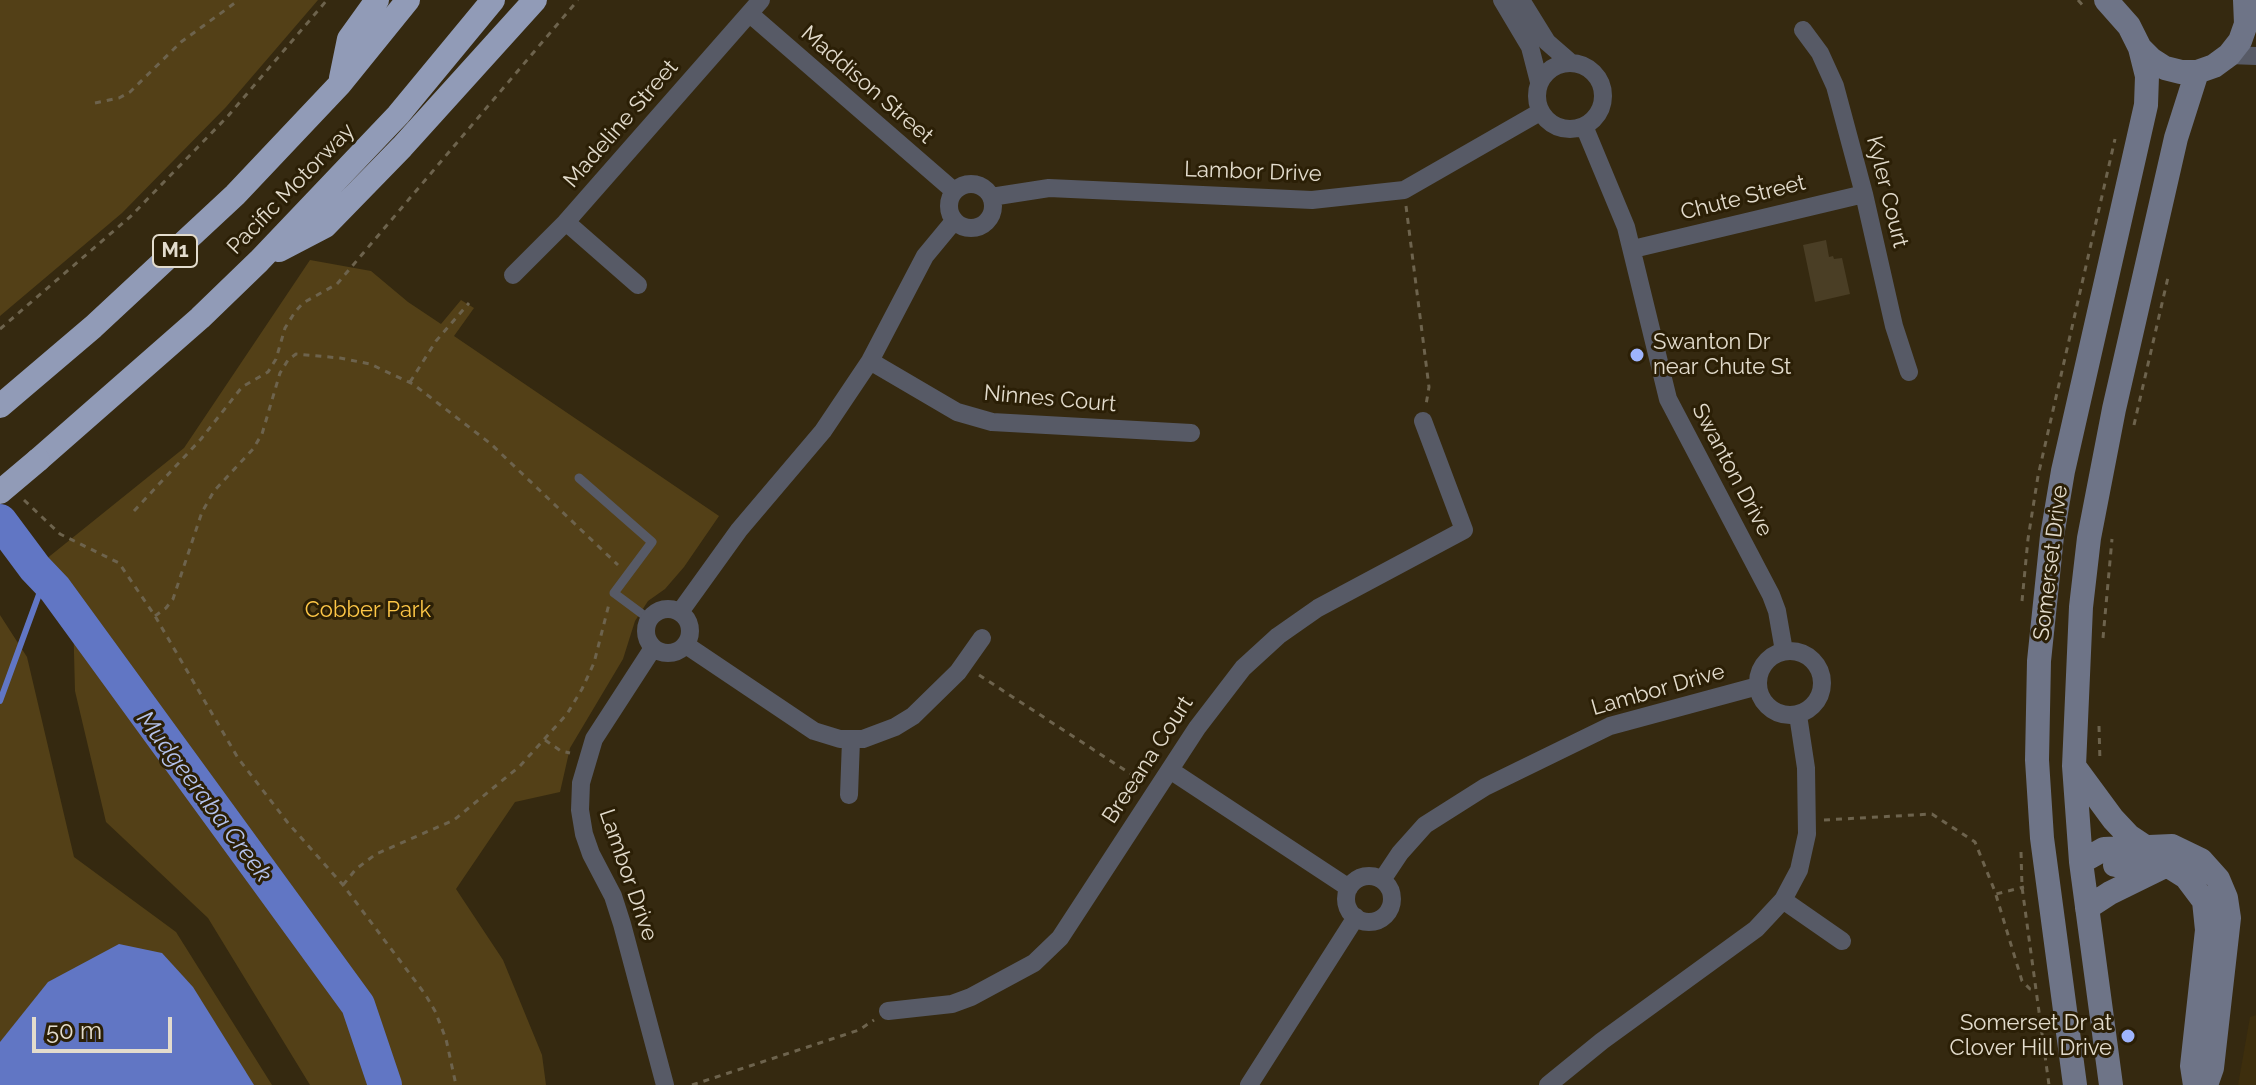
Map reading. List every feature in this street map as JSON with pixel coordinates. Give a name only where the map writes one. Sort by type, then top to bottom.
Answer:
[{"type":"highway","points":[[340,84],[349,39],[377,0]]},
{"type":"highway","name":"Pacific Motorway","points":[[0,406],[93,327],[235,195],[340,84],[408,0]]},
{"type":"highway","name":"Pacific Motorway","points":[[0,492],[200,318],[259,261],[398,115],[493,0]]},
{"type":"highway","points":[[259,261],[325,226],[402,147],[535,0]]},
{"type":"main road","points":[[2106,0],[2151,59],[2165,68],[2181,72],[2197,72],[2214,66],[2229,55],[2240,41],[2249,8]]},
{"type":"main road","name":"Somerset Drive","points":[[2075,1085],[2039,876],[2039,661],[2052,536],[2063,471],[2146,105],[2147,76],[2135,37],[2131,0]]},
{"type":"main road","name":"Somerset Drive","points":[[2111,1085],[2081,862],[2074,766],[2081,607],[2094,511],[2114,409],[2176,138],[2197,72]]},
{"type":"main road","points":[[2074,766],[2113,819],[2144,846]]},
{"type":"main road","points":[[2039,876],[2081,862],[2104,849],[2172,846],[2201,860],[2218,879],[2226,898],[2229,918],[2212,1068],[2206,1085]]},
{"type":"main road","points":[[2081,862],[2106,865],[2153,862],[2167,865],[2186,877],[2199,891],[2207,913],[2207,930],[2192,1066],[2195,1085]]},
{"type":"main road","points":[[2087,908],[2167,865]]},
{"type":"street","points":[[1502,0],[1530,47],[1539,82],[1536,97],[1540,112],[1548,122],[1560,128],[1584,126],[1600,111],[1602,88],[1591,70],[1570,62],[1547,42],[1521,0]]},
{"type":"street","name":"Maddison Street","points":[[755,7],[954,191]]},
{"type":"street","name":"Madeline Street","points":[[513,275],[566,222],[755,7]]},
{"type":"street","name":"Kyler Court","points":[[1803,30],[1820,53],[1835,86],[1894,326],[1909,372]]},
{"type":"street","points":[[2229,55],[2256,56]]},
{"type":"street","points":[[1539,82],[1552,68],[1570,62]]},
{"type":"street","name":"Lambor Drive","points":[[954,191],[961,186],[978,185],[991,197],[1049,188],[1312,200],[1404,190],[1540,112]]},
{"type":"street","name":"Swanton Drive","points":[[1584,126],[1633,249],[1668,399],[1771,595],[1784,651]]},
{"type":"street","points":[[954,191],[948,206],[954,221],[973,229],[986,223],[993,211],[991,197]]},
{"type":"street","name":"Chute Street","points":[[1633,249],[1864,194]]},
{"type":"street","points":[[680,612],[739,530],[823,431],[870,361],[925,256],[954,221]]},
{"type":"street","points":[[566,222],[638,285]]},
{"type":"street","name":"Ninnes Court","points":[[870,361],[957,412],[992,422],[1191,433]]},
{"type":"street","name":"Breeana Court","points":[[888,1011],[952,1004],[1034,963],[1060,938],[1227,686],[1278,636],[1306,615],[1464,530],[1423,421]]},
{"type":"street","points":[[667,608],[680,612],[689,624],[686,645],[670,654],[653,648],[645,634],[649,619],[667,608]]},
{"type":"street","points":[[686,645],[799,722],[828,735],[851,740],[880,734],[913,716],[968,660],[982,638]]},
{"type":"street","name":"Lambor Drive","points":[[653,648],[605,720],[587,757],[580,810],[591,854],[613,896],[622,924],[665,1085]]},
{"type":"street","points":[[1784,651],[1795,651],[1812,660],[1822,677],[1821,694],[1816,704],[1798,715],[1780,714],[1768,708],[1758,686],[1760,671],[1766,662],[1784,651]]},
{"type":"street","name":"Lambor Drive","points":[[1382,880],[1400,853],[1425,825],[1485,787],[1610,726],[1758,686]]},
{"type":"street","points":[[1548,1085],[1602,1041],[1756,929],[1783,900],[1799,870],[1808,820],[1806,768],[1798,715]]},
{"type":"street","points":[[849,795],[851,740]]},
{"type":"street","points":[[1170,770],[1349,888]]},
{"type":"street","points":[[1362,877],[1382,880],[1390,891],[1388,912],[1376,920],[1362,921],[1347,905],[1349,888],[1362,877]]},
{"type":"street","points":[[1783,900],[1842,941]]},
{"type":"street","points":[[1249,1085],[1356,917]]},
{"type":"lane","points":[[579,478],[652,542],[614,593],[649,619]]},
{"type":"path","points":[[95,103],[119,98],[130,92],[181,42],[239,0]]},
{"type":"path","points":[[0,329],[131,216],[228,116],[327,0]]},
{"type":"path","points":[[134,511],[201,439],[242,387],[268,372],[276,359],[285,328],[295,312],[303,303],[337,284],[578,0]]},
{"type":"path","points":[[1404,190],[1429,387],[1423,421]]},
{"type":"path","points":[[2132,438],[2170,266]]},
{"type":"path","points":[[410,382],[436,341],[469,303]]},
{"type":"path","points":[[155,616],[173,599],[202,512],[214,491],[253,449],[262,434],[280,373],[296,354],[370,364],[410,382],[452,411],[491,444],[628,574]]},
{"type":"path","points":[[24,500],[60,534],[119,563],[155,616],[238,758],[288,823],[343,885],[435,1011],[446,1039],[456,1085]]},
{"type":"path","points":[[2102,641],[2113,533]]},
{"type":"path","points":[[343,885],[356,869],[376,854],[454,820],[497,787],[545,740],[567,714],[582,689],[594,663],[605,613],[614,593]]},
{"type":"path","points":[[968,660],[979,675],[1157,790]]},
{"type":"path","points":[[2099,713],[2098,759],[2103,772]]},
{"type":"path","points":[[545,740],[561,751],[587,757]]},
{"type":"path","points":[[1808,820],[1932,814],[1975,842],[1996,894],[2022,981],[2030,989],[2036,990]]},
{"type":"path","points":[[1996,894],[2039,876]]},
{"type":"path","points":[[692,1085],[859,1030],[888,1011]]},
{"type":"shaded area","points":[[2256,1015],[2256,1085],[2238,1085],[2250,1017]]},
{"type":"green space","points":[[0,0],[318,0],[226,107],[122,213],[0,316]]},
{"type":"green space","name":"Cobber Park","points":[[310,260],[371,271],[441,324],[461,300],[474,308],[454,336],[719,516],[684,567],[665,589],[648,601],[635,621],[623,659],[570,748],[560,792],[515,802],[456,889],[503,960],[542,1055],[546,1085],[310,1085],[208,918],[106,822],[75,691],[73,614],[35,568],[184,448]]},
{"type":"green space","points":[[0,615],[27,657],[74,857],[176,932],[272,1085],[0,1085]]},
{"type":"water","points":[[119,944],[162,953],[193,987],[254,1085],[0,1085],[0,1042],[48,982]]},
{"type":"building","points":[[1826,240],[1829,257],[1842,258],[1850,294],[1815,302],[1803,245]]},
{"type":"waterway","name":"Mudgeeraba Creek","points":[[0,521],[55,589],[358,1005],[385,1085]]},
{"type":"waterway","points":[[0,701],[45,578]]},
{"type":"place","name":"Swanton Dr near Chute St","points":[[1637,355]]},
{"type":"place","name":"Somerset Dr at Clover Hill Drive","points":[[2128,1036]]}]
